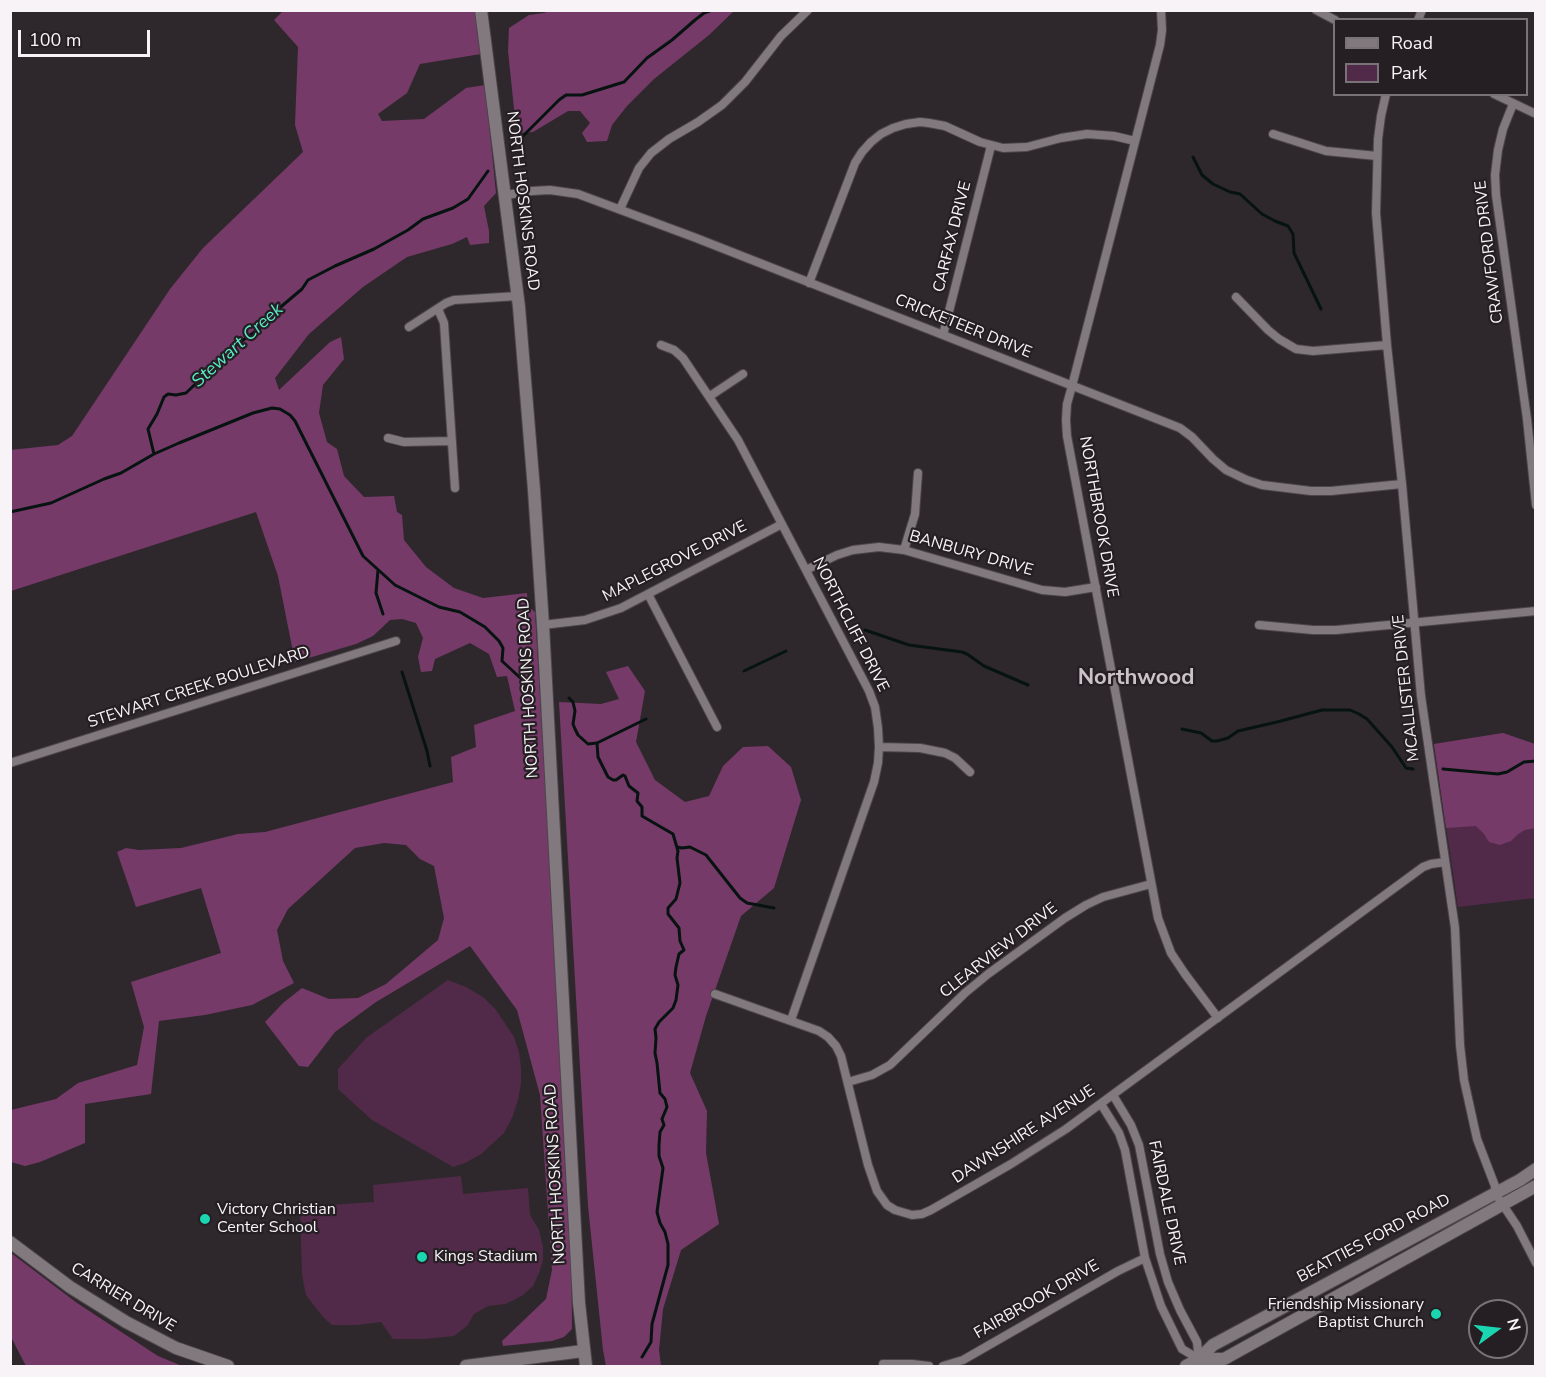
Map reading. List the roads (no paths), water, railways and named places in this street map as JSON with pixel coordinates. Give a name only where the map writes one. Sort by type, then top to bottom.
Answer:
[{"type":"street","name":"NORTH HOSKINS ROAD","points":[[481,10],[518,296],[534,481],[575,1232],[586,1366]]},
{"type":"street","points":[[620,209],[639,168],[651,153],[722,105],[745,82],[781,36],[808,10]]},
{"type":"street","name":"NORTHBROOK DRIVE","points":[[1161,10],[1160,45],[1067,404],[1066,420],[1067,436],[1160,927],[1167,944],[1185,974],[1218,1018]]},
{"type":"street","points":[[1316,10],[1333,19]]},
{"type":"street","name":"MCALLISTER DRIVE","points":[[1386,96],[1377,156],[1376,213],[1421,696],[1455,928],[1460,1043],[1464,1080],[1477,1139],[1495,1186],[1495,1193],[1517,1226],[1536,1263]]},
{"type":"street","points":[[1498,96],[1536,114]]},
{"type":"street","name":"CRAWFORD DRIVE","points":[[1513,104],[1498,150],[1495,174],[1496,195],[1527,420],[1536,505]]},
{"type":"street","points":[[809,283],[855,163],[881,134],[894,128],[906,124],[929,123],[945,126],[980,142],[1003,148],[1027,147],[1087,134],[1114,136],[1135,141]]},
{"type":"street","points":[[1273,134],[1326,152],[1377,156]]},
{"type":"street","name":"CARFAX DRIVE","points":[[943,335],[992,146]]},
{"type":"street","name":"CRICKETEER DRIVE","points":[[506,195],[550,190],[600,201],[1180,428],[1192,436],[1226,470],[1262,485],[1331,491],[1402,484]]},
{"type":"street","points":[[409,327],[454,300],[518,296]]},
{"type":"street","points":[[1236,297],[1268,330],[1296,349],[1313,351],[1387,345]]},
{"type":"street","points":[[438,309],[444,323],[455,488]]},
{"type":"street","name":"NORTHCLIFF DRIVE","points":[[661,345],[674,350],[683,358],[738,440],[869,691],[876,718],[879,747],[874,782],[791,1020]]},
{"type":"street","points":[[710,396],[743,374]]},
{"type":"street","points":[[388,438],[404,442],[452,441]]},
{"type":"street","points":[[904,549],[915,514],[918,473]]},
{"type":"street","name":"MAPLEGROVE DRIVE","points":[[543,625],[585,620],[621,608],[782,524]]},
{"type":"street","name":"BANBURY DRIVE","points":[[806,570],[837,555],[853,550],[879,547],[904,549],[1042,590],[1065,592],[1096,587]]},
{"type":"street","points":[[648,594],[717,727]]},
{"type":"street","points":[[1259,626],[1336,630],[1536,611]]},
{"type":"street","name":"STEWART CREEK BOULEVARD","points":[[10,763],[396,641]]},
{"type":"street","points":[[879,747],[900,746],[945,753],[955,758],[970,772]]},
{"type":"street","name":"DAWNSHIRE AVENUE","points":[[715,994],[791,1020],[828,1037],[841,1056],[868,1165],[877,1191],[887,1205],[895,1210],[912,1215],[922,1214],[1001,1170],[1066,1129],[1424,867],[1445,862]]},
{"type":"street","name":"CLEARVIEW DRIVE","points":[[848,1082],[872,1075],[890,1065],[965,993],[1065,918],[1103,897],[1151,884]]},
{"type":"street","name":"FAIRDALE DRIVE","points":[[1113,1095],[1131,1125],[1139,1145],[1160,1254],[1180,1310],[1197,1342],[1202,1364]]},
{"type":"street","name":"FAIRDALE DRIVE","points":[[1101,1104],[1119,1133],[1125,1150],[1145,1258],[1161,1306],[1182,1349],[1202,1364]]},
{"type":"street","name":"BEATTIES FORD ROAD","points":[[1202,1364],[1213,1345],[1520,1180],[1536,1169]]},
{"type":"street","name":"BEATTIES FORD ROAD","points":[[1186,1366],[1224,1359],[1536,1185]]},
{"type":"street","points":[[1135,1200],[1148,1198]]},
{"type":"street","name":"CARRIER DRIVE","points":[[10,1242],[70,1287],[126,1322],[176,1348],[228,1366]]},
{"type":"street","name":"FAIRBROOK DRIVE","points":[[943,1366],[963,1360],[1118,1270],[1145,1258]]},
{"type":"street","points":[[1150,1275],[1165,1270]]},
{"type":"street","points":[[466,1366],[584,1351]]},
{"type":"street","points":[[883,1364],[927,1366]]},
{"type":"waterway","name":"Stewart Creek","points":[[511,148],[566,95],[582,95],[624,82],[647,58],[704,13],[712,10]]},
{"type":"waterway","points":[[1193,157],[1202,175],[1213,184],[1240,194],[1262,214],[1288,226],[1293,234],[1294,253],[1321,309]]},
{"type":"waterway","name":"Stewart Creek","points":[[154,454],[148,429],[164,397],[168,394],[186,393],[235,346],[260,328],[270,316],[302,289],[308,280],[374,249],[423,219],[453,208],[468,199],[488,171]]},
{"type":"waterway","points":[[10,512],[51,503],[121,473],[179,443],[253,413],[272,408],[280,409],[295,421],[363,556],[395,585],[439,607],[460,612],[485,627],[503,648],[502,661],[528,685]]},
{"type":"waterway","points":[[378,570],[376,593],[383,614]]},
{"type":"waterway","points":[[865,630],[909,645],[962,652],[984,666],[1028,685]]},
{"type":"waterway","points":[[744,671],[786,651]]},
{"type":"waterway","points":[[402,672],[430,766]]},
{"type":"waterway","points":[[569,698],[573,702],[575,711],[573,724],[575,729],[588,744],[597,743],[646,719]]},
{"type":"waterway","points":[[1182,729],[1201,733],[1212,741],[1217,741],[1228,738],[1238,731],[1322,710],[1350,710],[1367,719],[1392,747],[1406,768],[1413,769]]},
{"type":"waterway","points":[[597,743],[598,757],[608,777],[616,780],[625,776],[629,786],[638,793],[637,801],[642,807],[642,816],[673,834],[678,851],[680,883],[676,899],[668,908],[668,914],[679,928],[680,941],[684,950],[679,954],[676,967],[675,975],[678,985],[676,1000],[673,1008],[655,1029],[655,1053],[660,1093],[667,1107],[662,1119],[664,1125],[660,1132],[659,1156],[663,1168],[657,1212],[668,1244],[668,1265],[652,1324],[651,1342],[642,1357]]},
{"type":"waterway","points":[[1443,769],[1498,774],[1507,772],[1524,762],[1536,761]]},
{"type":"waterway","points":[[677,847],[690,847],[706,855],[740,898],[747,903],[774,908]]},
{"type":"place","name":"Victory Christian Center School","points":[[205,1219]]},
{"type":"place","name":"Kings Stadium","points":[[422,1257]]},
{"type":"place","name":"Friendship Missionary Baptist Church","points":[[1436,1314]]},
{"type":"district","name":"Northwood","points":[[1136,679]]}]
